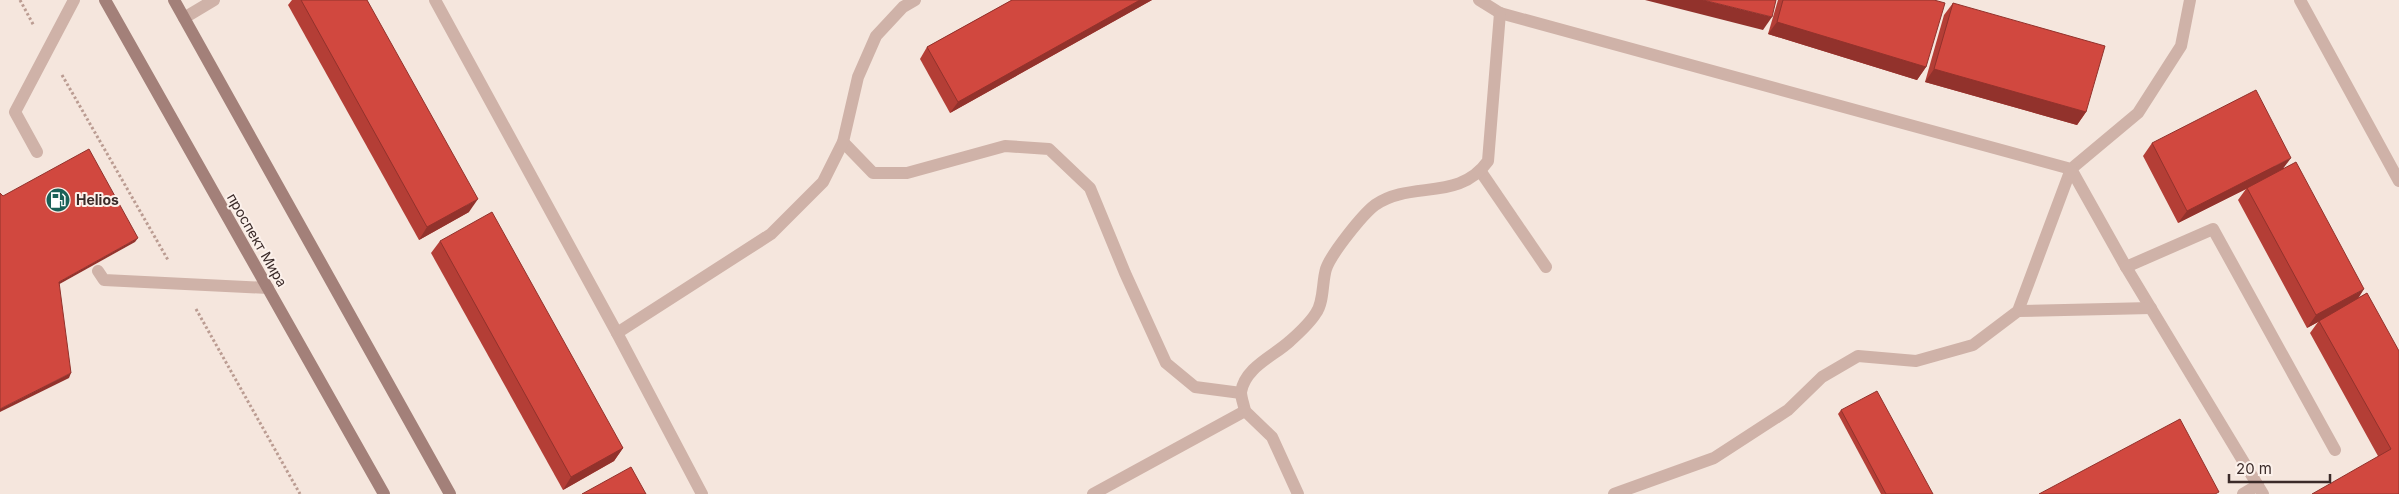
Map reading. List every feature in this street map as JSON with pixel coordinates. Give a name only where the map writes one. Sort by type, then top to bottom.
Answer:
[{"type":"main road","name":"проспект Мира","points":[[105,0],[384,494]]},
{"type":"main road","points":[[174,0],[450,494]]},
{"type":"street","points":[[36,152],[15,112],[74,0]]},
{"type":"street","points":[[184,18],[214,0]]},
{"type":"street","points":[[435,0],[617,333],[702,494]]},
{"type":"street","points":[[617,333],[772,234],[823,182],[844,142],[858,78],[876,36],[903,7],[915,0]]},
{"type":"street","points":[[1479,0],[1500,13],[2072,169],[2126,267],[2260,490],[2244,494]]},
{"type":"street","points":[[1614,494],[1714,458],[1788,410],[1822,377],[1858,356],[1916,361],[1973,345],[2018,311],[2072,169],[2138,112],[2182,46],[2190,0]]},
{"type":"street","points":[[2300,0],[2399,181]]},
{"type":"street","points":[[1298,494],[1272,437],[1244,411],[1241,393],[1250,373],[1291,341],[1318,312],[1326,268],[1361,218],[1376,204],[1398,194],[1452,187],[1481,172],[1488,162],[1500,13]]},
{"type":"street","points":[[844,142],[873,173],[907,173],[1005,146],[1049,149],[1090,188],[1125,273],[1166,363],[1195,387],[1241,393]]},
{"type":"street","points":[[1481,172],[1546,267]]},
{"type":"street","points":[[2126,267],[2213,229],[2335,450]]},
{"type":"street","points":[[98,271],[104,280],[268,288]]},
{"type":"street","points":[[2018,311],[2151,308]]},
{"type":"street","points":[[1093,494],[1244,411]]},
{"type":"path","points":[[20,0],[300,494]]},
{"type":"building","points":[[301,0],[367,0],[478,199],[427,227]]},
{"type":"building","points":[[1012,0],[1140,0],[958,102],[927,47]]},
{"type":"building","points":[[1703,0],[1776,0],[1772,17]]},
{"type":"building","points":[[1783,0],[1934,0],[1945,3],[1926,67],[1777,22]]},
{"type":"building","points":[[1953,3],[2105,46],[2086,112],[1934,69]]},
{"type":"building","points":[[2256,90],[2291,158],[2187,211],[2152,143]]},
{"type":"building","points":[[89,149],[138,238],[59,282],[71,373],[0,409],[0,193],[3,196]]},
{"type":"building","points":[[2296,162],[2364,289],[2316,315],[2247,188]]},
{"type":"building","points":[[492,212],[623,448],[571,477],[440,241]]},
{"type":"building","points":[[2367,293],[2399,351],[2399,494],[2312,494],[2391,449],[2319,321]]},
{"type":"building","points":[[1877,391],[1933,494],[1886,494],[1841,410]]},
{"type":"building","points":[[2180,419],[2219,492],[2215,494],[2039,494]]},
{"type":"building","points":[[631,467],[646,494],[582,494]]},
{"type":"place","name":"Helios","points":[[58,200]]}]
